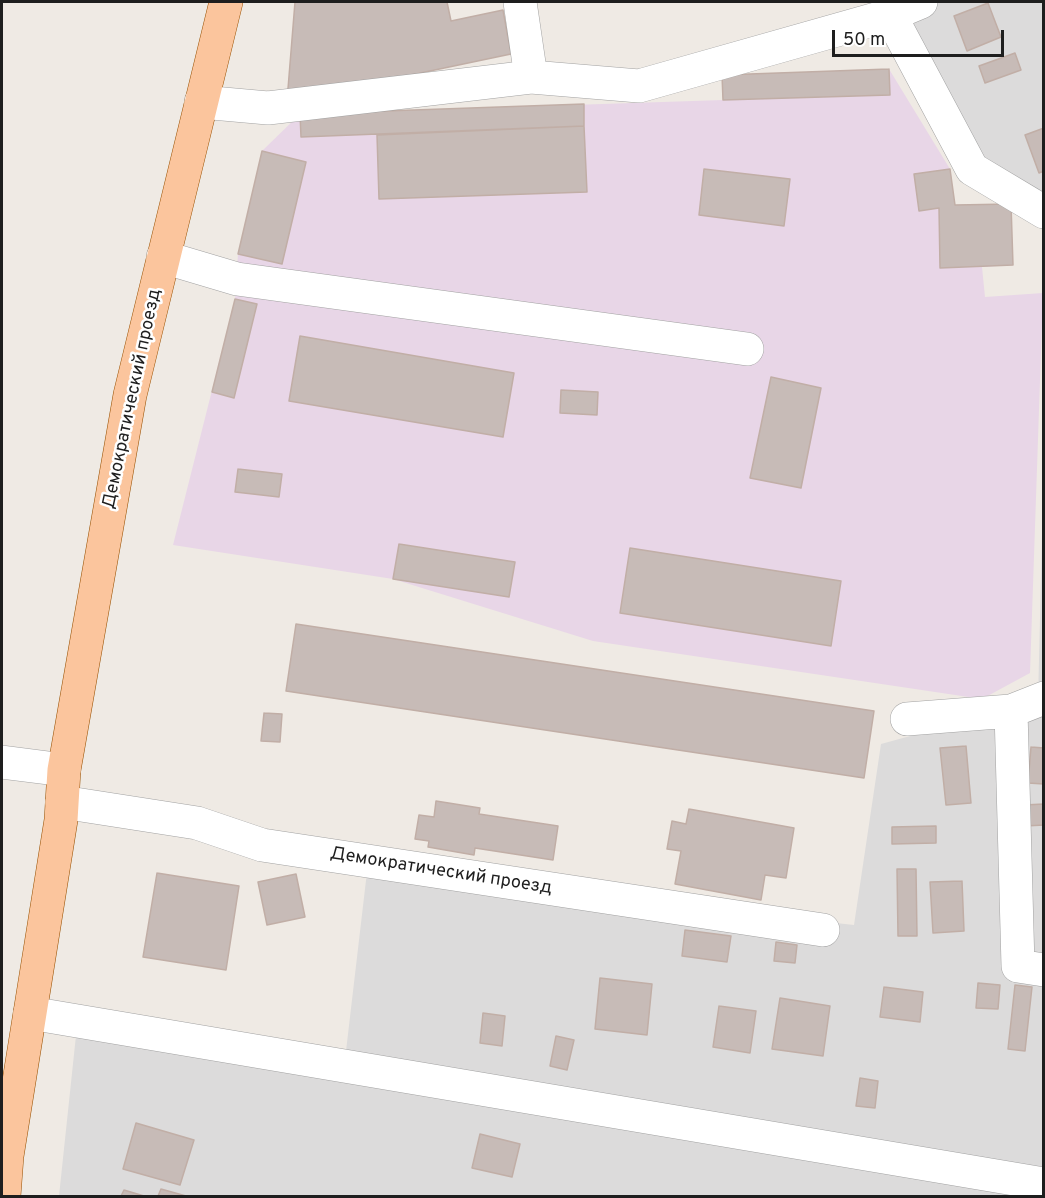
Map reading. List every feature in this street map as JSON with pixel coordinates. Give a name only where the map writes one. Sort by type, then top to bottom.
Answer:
[{"type":"main road","name":"Демократический проезд","points":[[62,797],[130,395],[226,2]]},
{"type":"main road","points":[[4,1197],[4,1156],[30,1013],[62,797]]},
{"type":"street","points":[[520,2],[531,77]]},
{"type":"street","points":[[201,102],[268,108],[531,77],[639,86],[890,15],[921,2]]},
{"type":"street","points":[[890,15],[972,169],[1044,212]]},
{"type":"street","points":[[164,257],[237,279],[747,349]]},
{"type":"street","points":[[906,719],[1011,711],[1043,691]]},
{"type":"street","points":[[1011,711],[1018,966],[1044,970]]},
{"type":"street","points":[[2,762],[62,797]]},
{"type":"street","name":"Демократический проезд","points":[[62,797],[197,823],[262,845],[822,930]]},
{"type":"street","points":[[30,1013],[1044,1184]]},
{"type":"shaded area","points":[[911,2],[1043,2],[1043,212],[980,167],[900,6]]},
{"type":"shaded area","points":[[889,69],[950,169],[955,205],[1011,204],[1013,265],[982,267],[985,297],[1043,293],[1030,673],[982,699],[593,641],[393,579],[173,545],[235,299],[238,254],[262,151],[300,114],[723,100],[722,75]]},
{"type":"shaded area","points":[[1043,493],[1043,1196],[59,1196],[77,1026],[344,1068],[367,872],[854,925],[881,744],[1038,701]]},
{"type":"building","points":[[295,2],[447,2],[451,21],[503,10],[511,54],[287,101]]},
{"type":"building","points":[[988,3],[1001,37],[967,51],[954,16]]},
{"type":"building","points":[[1015,53],[1021,70],[985,83],[979,66]]},
{"type":"building","points":[[889,69],[890,95],[723,100],[722,75]]},
{"type":"building","points":[[584,104],[584,126],[301,137],[300,114]]},
{"type":"building","points":[[584,126],[587,192],[379,199],[377,135]]},
{"type":"building","points":[[1044,128],[1044,171],[1039,173],[1025,135]]},
{"type":"building","points":[[262,151],[306,162],[282,264],[238,254]]},
{"type":"building","points":[[704,169],[790,179],[784,226],[699,215]]},
{"type":"building","points":[[950,169],[955,205],[1011,204],[1013,265],[940,268],[939,208],[919,211],[914,174]]},
{"type":"building","points":[[235,299],[257,304],[234,398],[212,392]]},
{"type":"building","points":[[300,336],[514,373],[503,437],[289,401]]},
{"type":"building","points":[[771,377],[821,388],[801,488],[750,478]]},
{"type":"building","points":[[561,390],[598,392],[597,415],[560,413]]},
{"type":"building","points":[[238,469],[282,474],[279,497],[235,492]]},
{"type":"building","points":[[399,544],[515,562],[509,597],[393,579]]},
{"type":"building","points":[[630,548],[841,581],[831,646],[620,613]]},
{"type":"building","points":[[296,624],[874,711],[864,778],[286,691]]},
{"type":"building","points":[[264,713],[282,714],[280,742],[261,741]]},
{"type":"building","points":[[966,746],[971,803],[946,805],[940,748]]},
{"type":"building","points":[[1031,747],[1044,748],[1044,784],[1028,783]]},
{"type":"building","points":[[436,801],[480,808],[479,814],[558,826],[553,860],[475,848],[474,855],[428,847],[429,841],[415,839],[419,815],[434,817]]},
{"type":"building","points":[[1044,804],[1044,825],[1025,826],[1024,805]]},
{"type":"building","points":[[689,809],[794,828],[786,878],[765,875],[761,900],[675,884],[681,851],[667,849],[672,821],[686,824]]},
{"type":"building","points":[[936,826],[936,843],[892,844],[892,827]]},
{"type":"building","points":[[897,869],[916,869],[917,936],[898,936]]},
{"type":"building","points":[[157,873],[239,886],[226,970],[143,957]]},
{"type":"building","points":[[296,874],[305,917],[267,925],[258,882]]},
{"type":"building","points":[[962,881],[964,931],[933,933],[930,882]]},
{"type":"building","points":[[685,930],[731,936],[727,962],[682,956]]},
{"type":"building","points":[[776,942],[797,945],[795,963],[774,961]]},
{"type":"building","points":[[600,978],[652,984],[647,1035],[595,1029]]},
{"type":"building","points":[[978,983],[1000,985],[998,1009],[976,1008]]},
{"type":"building","points":[[1015,985],[1032,987],[1025,1051],[1008,1049]]},
{"type":"building","points":[[884,987],[923,992],[920,1022],[880,1017]]},
{"type":"building","points":[[780,998],[830,1006],[823,1056],[772,1049]]},
{"type":"building","points":[[719,1006],[756,1011],[750,1053],[713,1047]]},
{"type":"building","points":[[483,1013],[505,1016],[502,1046],[480,1043]]},
{"type":"building","points":[[556,1036],[574,1040],[567,1070],[550,1066]]},
{"type":"building","points":[[860,1078],[878,1081],[875,1108],[856,1106]]},
{"type":"building","points":[[136,1123],[194,1140],[180,1185],[123,1169]]},
{"type":"building","points":[[480,1134],[520,1144],[512,1177],[472,1168]]},
{"type":"building","points":[[161,1189],[186,1196],[158,1196]]},
{"type":"building","points":[[124,1190],[144,1196],[121,1196]]}]
